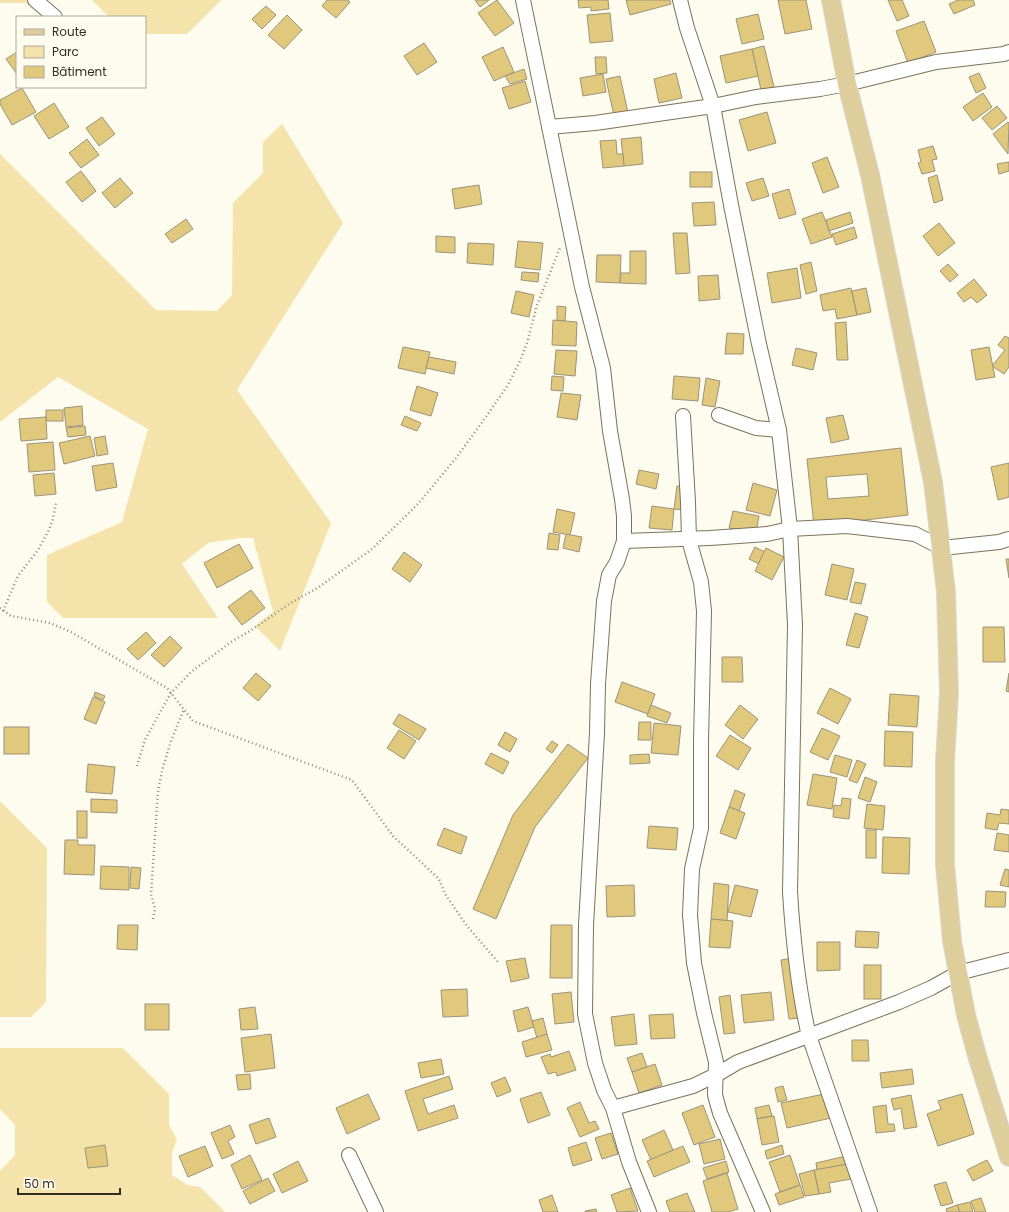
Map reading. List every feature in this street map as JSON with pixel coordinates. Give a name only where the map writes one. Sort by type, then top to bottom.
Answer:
[{"type":"main road","points":[[831,0],[846,84],[870,176],[893,280],[934,482],[946,592],[949,694],[945,761],[945,864],[952,941],[966,1015],[978,1059],[1009,1157]]},
{"type":"street","points":[[35,0],[54,16]]},
{"type":"street","points":[[524,0],[582,287],[603,368],[610,431],[624,516],[624,541],[617,562],[608,575],[604,601],[598,684],[597,733],[586,925],[585,1014],[595,1063],[604,1090],[613,1108],[628,1162],[649,1212]]},
{"type":"street","points":[[680,0],[687,28],[713,106],[759,344],[779,430],[790,529],[795,625],[790,892],[792,934],[802,1008],[809,1036],[870,1212]]},
{"type":"street","points":[[549,127],[595,123],[713,106],[756,97],[794,93],[846,84],[936,62],[1004,54],[1009,52]]},
{"type":"street","points":[[719,415],[756,428],[779,430]]},
{"type":"street","points":[[683,416],[689,540],[701,582],[704,611],[700,828],[692,869],[690,915],[694,962],[716,1062],[715,1095],[720,1113],[763,1212]]},
{"type":"street","points":[[624,541],[689,540],[768,534],[790,529],[847,526],[915,534],[942,548],[999,542],[1009,539]]},
{"type":"street","points":[[613,1108],[693,1086],[738,1062],[931,988],[958,973],[1009,960]]},
{"type":"street","points":[[349,1155],[376,1212]]},
{"type":"path","points":[[137,766],[145,740],[171,693],[190,672],[214,653],[250,631],[289,604],[319,587],[372,549],[418,504],[456,458],[508,385],[527,343],[537,305],[555,259],[570,227]]},
{"type":"path","points":[[2,611],[18,576],[38,550],[49,530],[53,519],[56,502]]},
{"type":"path","points":[[0,608],[2,611],[11,616],[50,623],[71,632],[154,680],[171,693],[194,721],[352,780],[393,836],[439,879],[445,894],[467,926],[498,962]]},
{"type":"path","points":[[153,919],[155,909],[152,894],[158,791],[163,767],[171,741],[184,709]]},
{"type":"green space","points":[[0,0],[36,0],[33,3],[0,3]]},
{"type":"green space","points":[[92,0],[221,0],[187,34],[146,34],[146,16],[108,16]]},
{"type":"green space","points":[[282,124],[343,223],[237,390],[331,523],[280,651],[255,626],[273,612],[253,538],[240,538],[208,543],[182,564],[218,618],[63,618],[47,602],[47,555],[122,522],[148,429],[58,377],[0,422],[0,154],[156,310],[217,311],[232,295],[233,203],[263,173],[263,142]]},
{"type":"green space","points":[[0,801],[47,848],[46,1002],[31,1017],[0,1017]]},
{"type":"green space","points":[[0,1048],[123,1048],[169,1094],[169,1125],[177,1139],[172,1153],[172,1175],[187,1185],[200,1187],[225,1212],[0,1212],[0,1171],[15,1155],[15,1125],[0,1109]]},
{"type":"building","points":[[327,0],[348,0],[350,2],[336,18],[322,6]]},
{"type":"building","points":[[475,0],[489,0],[480,7]]},
{"type":"building","points":[[497,0],[514,23],[495,36],[478,13]]},
{"type":"building","points":[[578,0],[608,0],[609,9],[591,11],[591,7],[579,8]]},
{"type":"building","points":[[626,0],[670,0],[671,4],[630,15]]},
{"type":"building","points":[[778,0],[806,0],[812,29],[785,34]]},
{"type":"building","points":[[888,0],[902,0],[909,16],[897,21]]},
{"type":"building","points":[[958,0],[973,0],[975,5],[954,14],[949,4]]},
{"type":"building","points":[[266,6],[276,15],[262,29],[252,19]]},
{"type":"building","points":[[610,13],[613,41],[590,43],[587,15]]},
{"type":"building","points":[[758,14],[764,39],[742,44],[736,19]]},
{"type":"building","points":[[287,15],[302,30],[284,49],[268,35]]},
{"type":"building","points":[[924,21],[936,52],[908,63],[896,31]]},
{"type":"building","points":[[424,43],[437,62],[417,75],[404,56]]},
{"type":"building","points":[[764,46],[774,87],[761,90],[752,49]]},
{"type":"building","points":[[503,47],[514,72],[494,81],[482,57]]},
{"type":"building","points":[[752,49],[758,76],[726,83],[720,56]]},
{"type":"building","points":[[16,53],[16,73],[6,59]]},
{"type":"building","points":[[595,57],[606,57],[607,73],[596,74]]},
{"type":"building","points":[[524,69],[527,79],[510,84],[505,76]]},
{"type":"building","points":[[676,73],[682,98],[659,103],[654,79]]},
{"type":"building","points":[[979,73],[986,88],[976,93],[969,77]]},
{"type":"building","points":[[603,74],[606,92],[583,96],[580,78]]},
{"type":"building","points":[[620,76],[628,113],[614,116],[606,79]]},
{"type":"building","points":[[525,81],[531,102],[509,109],[502,88]]},
{"type":"building","points":[[22,88],[36,112],[12,125],[0,104],[0,100]]},
{"type":"building","points":[[983,93],[992,107],[973,121],[963,107]]},
{"type":"building","points":[[54,103],[69,127],[49,139],[34,116]]},
{"type":"building","points":[[997,106],[1007,118],[992,130],[982,118]]},
{"type":"building","points":[[767,112],[776,143],[748,151],[739,120]]},
{"type":"building","points":[[102,117],[115,134],[99,146],[86,128]]},
{"type":"building","points":[[1008,122],[1009,123],[1008,154],[993,134]]},
{"type":"building","points":[[641,137],[643,164],[624,166],[621,139]]},
{"type":"building","points":[[87,139],[99,155],[81,168],[69,153]]},
{"type":"building","points":[[616,140],[617,154],[623,154],[624,166],[603,168],[600,141]]},
{"type":"building","points":[[933,146],[937,159],[932,160],[935,171],[922,174],[918,163],[921,162],[918,150]]},
{"type":"building","points":[[827,157],[839,187],[823,193],[812,163]]},
{"type":"building","points":[[1009,162],[1009,171],[999,174],[997,164]]},
{"type":"building","points":[[81,171],[96,191],[82,202],[66,182]]},
{"type":"building","points":[[690,172],[712,172],[712,187],[690,187]]},
{"type":"building","points":[[937,175],[943,200],[934,203],[928,178]]},
{"type":"building","points":[[120,178],[133,193],[115,208],[102,193]]},
{"type":"building","points":[[763,178],[769,196],[752,201],[746,183]]},
{"type":"building","points":[[479,185],[482,204],[455,209],[452,189]]},
{"type":"building","points":[[789,189],[796,214],[779,219],[772,194]]},
{"type":"building","points":[[714,202],[716,225],[694,226],[692,203]]},
{"type":"building","points":[[822,212],[832,237],[811,244],[802,219]]},
{"type":"building","points":[[850,212],[853,223],[829,231],[826,220]]},
{"type":"building","points":[[186,219],[193,229],[172,243],[165,234]]},
{"type":"building","points":[[939,223],[955,243],[938,256],[923,236]]},
{"type":"building","points":[[854,227],[857,238],[836,245],[832,234]]},
{"type":"building","points":[[673,233],[687,233],[690,273],[676,274]]},
{"type":"building","points":[[436,236],[455,237],[455,253],[436,252]]},
{"type":"building","points":[[518,241],[543,243],[540,270],[515,267]]},
{"type":"building","points":[[468,243],[494,244],[493,265],[467,263]]},
{"type":"building","points":[[630,251],[646,251],[646,284],[620,283],[621,273],[630,273]]},
{"type":"building","points":[[597,255],[621,255],[620,283],[596,282]]},
{"type":"building","points":[[811,262],[817,291],[806,294],[800,265]]},
{"type":"building","points":[[948,264],[958,275],[950,282],[940,271]]},
{"type":"building","points":[[797,268],[801,298],[772,303],[767,273]]},
{"type":"building","points":[[522,272],[539,273],[538,282],[521,280]]},
{"type":"building","points":[[718,275],[720,299],[699,301],[698,276]]},
{"type":"building","points":[[974,279],[987,295],[977,303],[971,297],[964,302],[957,293]]},
{"type":"building","points":[[851,288],[857,315],[837,319],[835,309],[823,311],[820,295]]},
{"type":"building","points":[[866,288],[871,312],[857,315],[852,291]]},
{"type":"building","points":[[516,291],[534,295],[529,317],[511,313]]},
{"type":"building","points":[[557,306],[566,307],[565,321],[557,321]]},
{"type":"building","points":[[553,320],[577,322],[576,346],[552,345]]},
{"type":"building","points":[[846,322],[848,360],[837,360],[835,323]]},
{"type":"building","points":[[727,333],[744,334],[743,354],[725,354]]},
{"type":"building","points":[[1005,336],[1009,338],[1009,367],[1004,374],[992,366],[1005,350],[998,345]]},
{"type":"building","points":[[403,347],[430,352],[425,374],[398,368]]},
{"type":"building","points":[[989,347],[995,377],[976,380],[971,350]]},
{"type":"building","points":[[796,348],[817,353],[813,370],[792,365]]},
{"type":"building","points":[[556,350],[577,351],[575,376],[554,374]]},
{"type":"building","points":[[429,357],[456,362],[454,374],[426,368]]},
{"type":"building","points":[[552,376],[564,377],[563,391],[551,390]]},
{"type":"building","points":[[674,376],[700,378],[698,401],[672,399]]},
{"type":"building","points":[[706,378],[720,381],[715,407],[702,405]]},
{"type":"building","points":[[417,386],[438,393],[431,416],[410,410]]},
{"type":"building","points":[[561,393],[581,395],[577,420],[557,417]]},
{"type":"building","points":[[82,406],[83,425],[66,427],[64,408]]},
{"type":"building","points":[[46,410],[63,410],[63,421],[46,421]]},
{"type":"building","points":[[843,415],[849,439],[831,443],[826,418]]},
{"type":"building","points":[[405,416],[421,423],[417,431],[401,425]]},
{"type":"building","points":[[46,417],[47,439],[21,441],[19,419]]},
{"type":"building","points":[[85,426],[86,435],[68,437],[66,428]]},
{"type":"building","points":[[90,436],[95,456],[64,464],[59,443]]},
{"type":"building","points":[[105,436],[108,454],[97,456],[94,438]]},
{"type":"building","points":[[53,442],[55,470],[29,472],[27,444]]},
{"type":"building","points":[[901,448],[908,515],[814,526],[807,459]],"holes":[[[867,474],[869,496],[828,499],[826,477]]]},
{"type":"building","points":[[113,463],[117,487],[96,491],[92,466]]},
{"type":"building","points":[[1009,463],[1009,497],[998,500],[991,467]]},
{"type":"building","points":[[639,470],[659,474],[656,489],[636,484]]},
{"type":"building","points":[[54,473],[56,494],[35,496],[33,475]]},
{"type":"building","points":[[753,483],[777,490],[770,516],[746,510]]},
{"type":"building","points":[[677,486],[688,487],[685,510],[674,509]]},
{"type":"building","points":[[652,506],[674,509],[672,530],[649,528]]},
{"type":"building","points":[[557,509],[575,513],[570,535],[553,532]]},
{"type":"building","points":[[733,511],[759,516],[756,533],[729,528]]},
{"type":"building","points":[[549,533],[560,535],[558,550],[547,549]]},
{"type":"building","points":[[566,534],[582,537],[579,552],[563,548]]},
{"type":"building","points":[[239,544],[253,568],[217,588],[204,563]]},
{"type":"building","points":[[755,547],[765,552],[759,564],[749,559]]},
{"type":"building","points":[[766,548],[784,557],[772,580],[755,571]]},
{"type":"building","points":[[404,552],[422,565],[410,582],[392,569]]},
{"type":"building","points":[[1006,559],[1009,559],[1009,578]]},
{"type":"building","points":[[832,564],[854,569],[847,600],[825,595]]},
{"type":"building","points":[[855,582],[866,584],[861,604],[850,602]]},
{"type":"building","points":[[251,590],[265,608],[242,625],[228,607]]},
{"type":"building","points":[[855,613],[868,617],[859,648],[846,645]]},
{"type":"building","points":[[983,627],[1004,627],[1005,662],[983,662]]},
{"type":"building","points":[[146,632],[156,643],[138,660],[127,649]]},
{"type":"building","points":[[170,636],[182,648],[164,667],[151,655]]},
{"type":"building","points":[[722,657],[742,657],[743,682],[722,682]]},
{"type":"building","points":[[256,673],[271,686],[258,701],[243,688]]},
{"type":"building","points":[[1009,673],[1009,692],[1006,691]]},
{"type":"building","points":[[622,682],[655,694],[648,714],[615,702]]},
{"type":"building","points":[[830,688],[851,699],[838,724],[817,713]]},
{"type":"building","points":[[95,692],[105,696],[103,700],[94,696]]},
{"type":"building","points":[[890,694],[919,696],[917,727],[888,725]]},
{"type":"building","points":[[93,697],[105,702],[96,724],[84,719]]},
{"type":"building","points":[[651,705],[671,713],[667,723],[647,716]]},
{"type":"building","points":[[740,705],[758,719],[743,739],[725,725]]},
{"type":"building","points":[[399,714],[426,729],[419,740],[393,724]]},
{"type":"building","points":[[639,722],[651,722],[651,740],[638,740]]},
{"type":"building","points":[[654,723],[681,726],[678,755],[651,753]]},
{"type":"building","points":[[4,727],[29,727],[29,754],[4,754]]},
{"type":"building","points":[[822,728],[840,736],[828,760],[810,752]]},
{"type":"building","points":[[399,730],[416,741],[404,759],[387,748]]},
{"type":"building","points":[[885,731],[913,732],[912,767],[884,766]]},
{"type":"building","points":[[505,732],[517,739],[510,752],[498,745]]},
{"type":"building","points":[[730,735],[751,748],[738,770],[716,756]]},
{"type":"building","points":[[552,741],[558,745],[552,753],[546,749]]},
{"type":"building","points":[[568,744],[588,758],[535,827],[496,919],[473,909],[513,815]]},
{"type":"building","points":[[491,753],[509,762],[503,774],[485,764]]},
{"type":"building","points":[[649,754],[650,763],[630,764],[630,755]]},
{"type":"building","points":[[835,755],[852,760],[847,777],[830,772]]},
{"type":"building","points":[[857,760],[866,764],[857,783],[849,780]]},
{"type":"building","points":[[88,764],[115,767],[112,794],[86,792]]},
{"type":"building","points":[[813,774],[837,778],[832,809],[807,805]]},
{"type":"building","points":[[865,777],[877,782],[870,802],[858,798]]},
{"type":"building","points":[[735,790],[745,794],[739,811],[729,807]]},
{"type":"building","points":[[842,798],[851,799],[849,819],[833,817],[834,805],[841,806]]},
{"type":"building","points":[[91,799],[117,800],[117,813],[91,812]]},
{"type":"building","points":[[867,804],[885,806],[883,830],[864,828]]},
{"type":"building","points":[[729,807],[745,813],[736,839],[720,833]]},
{"type":"building","points":[[1001,809],[1009,810],[1009,824],[999,823],[997,830],[985,828],[987,813],[1000,815]]},
{"type":"building","points":[[77,811],[87,811],[87,838],[77,838]]},
{"type":"building","points":[[649,826],[678,828],[676,850],[647,848]]},
{"type":"building","points":[[444,828],[467,837],[461,854],[437,845]]},
{"type":"building","points":[[866,830],[876,830],[876,858],[866,858]]},
{"type":"building","points":[[997,833],[1009,835],[1009,852],[994,850]]},
{"type":"building","points":[[883,837],[910,838],[909,874],[882,873]]},
{"type":"building","points":[[65,840],[78,840],[78,845],[95,845],[94,875],[64,874]]},
{"type":"building","points":[[101,866],[129,867],[129,890],[100,889]]},
{"type":"building","points":[[131,867],[141,868],[139,889],[130,888]]},
{"type":"building","points":[[1005,869],[1009,870],[1009,887],[1000,885]]},
{"type":"building","points":[[714,883],[729,885],[727,921],[711,919]]},
{"type":"building","points":[[634,885],[635,916],[607,917],[606,886]]},
{"type":"building","points":[[735,885],[758,890],[751,917],[728,912]]},
{"type":"building","points":[[986,891],[1006,892],[1005,907],[985,907]]},
{"type":"building","points":[[711,919],[733,921],[730,948],[709,947]]},
{"type":"building","points":[[118,925],[138,925],[137,950],[117,949]]},
{"type":"building","points":[[551,925],[572,925],[572,978],[550,978]]},
{"type":"building","points":[[856,931],[879,932],[878,948],[855,947]]},
{"type":"building","points":[[817,942],[840,942],[840,970],[817,971]]},
{"type":"building","points":[[525,958],[529,978],[511,982],[506,961]]},
{"type":"building","points":[[792,958],[799,1018],[789,1019],[781,960]]},
{"type":"building","points":[[864,965],[881,965],[881,999],[864,999]]},
{"type":"building","points":[[467,989],[468,1016],[443,1017],[441,990]]},
{"type":"building","points":[[571,992],[574,1022],[555,1024],[552,994]]},
{"type":"building","points":[[771,992],[774,1020],[744,1023],[741,995]]},
{"type":"building","points":[[730,995],[735,1033],[724,1034],[719,997]]},
{"type":"building","points":[[145,1004],[169,1004],[169,1030],[145,1030]]},
{"type":"building","points":[[255,1007],[258,1029],[241,1030],[239,1009]]},
{"type":"building","points":[[528,1007],[534,1027],[518,1032],[513,1011]]},
{"type":"building","points":[[634,1014],[637,1044],[615,1046],[611,1017]]},
{"type":"building","points":[[673,1014],[675,1038],[651,1039],[649,1015]]},
{"type":"building","points":[[543,1018],[547,1034],[537,1038],[532,1021]]},
{"type":"building","points":[[271,1034],[275,1068],[245,1072],[241,1038]]},
{"type":"building","points":[[547,1034],[552,1050],[526,1057],[522,1042]]},
{"type":"building","points":[[852,1040],[868,1040],[869,1061],[852,1061]]},
{"type":"building","points":[[569,1051],[576,1070],[557,1076],[556,1072],[548,1074],[541,1057],[550,1054],[551,1057]]},
{"type":"building","points":[[642,1053],[647,1067],[632,1072],[627,1058]]},
{"type":"building","points":[[441,1059],[444,1074],[421,1078],[418,1063]]},
{"type":"building","points":[[655,1064],[662,1085],[639,1093],[632,1072]]},
{"type":"building","points":[[912,1069],[914,1084],[882,1088],[880,1073]]},
{"type":"building","points":[[250,1074],[251,1089],[238,1090],[236,1075]]},
{"type":"building","points":[[449,1076],[453,1089],[423,1099],[428,1114],[454,1105],[458,1118],[418,1131],[405,1091]]},
{"type":"building","points":[[505,1077],[511,1091],[497,1097],[491,1083]]},
{"type":"building","points":[[783,1086],[787,1100],[778,1102],[775,1088]]},
{"type":"building","points":[[541,1092],[550,1115],[528,1123],[520,1099]]},
{"type":"building","points":[[368,1094],[380,1119],[347,1134],[336,1108]]},
{"type":"building","points":[[824,1094],[831,1118],[787,1128],[781,1103]]},
{"type":"building","points":[[962,1094],[974,1134],[938,1146],[927,1114],[941,1109],[938,1101]]},
{"type":"building","points":[[911,1095],[917,1127],[904,1129],[901,1108],[894,1110],[891,1099]]},
{"type":"building","points":[[580,1102],[589,1123],[595,1121],[599,1129],[580,1137],[567,1108]]},
{"type":"building","points":[[703,1105],[715,1137],[694,1145],[682,1113]]},
{"type":"building","points":[[769,1105],[772,1116],[757,1119],[755,1108]]},
{"type":"building","points":[[886,1105],[888,1124],[894,1124],[895,1131],[876,1133],[873,1107]]},
{"type":"building","points":[[774,1116],[779,1142],[762,1145],[757,1119]]},
{"type":"building","points":[[269,1118],[276,1137],[256,1144],[249,1125]]},
{"type":"building","points":[[230,1125],[235,1137],[228,1141],[234,1154],[222,1159],[211,1133]]},
{"type":"building","points":[[664,1130],[673,1150],[651,1160],[642,1140]]},
{"type":"building","points":[[611,1133],[618,1154],[602,1159],[595,1138]]},
{"type":"building","points":[[720,1139],[725,1159],[704,1164],[699,1144]]},
{"type":"building","points":[[586,1142],[592,1160],[573,1166],[568,1148]]},
{"type":"building","points":[[105,1145],[108,1166],[88,1168],[85,1148]]},
{"type":"building","points":[[782,1145],[784,1154],[767,1159],[765,1151]]},
{"type":"building","points":[[205,1146],[213,1166],[188,1177],[179,1156]]},
{"type":"building","points":[[683,1146],[690,1162],[654,1177],[647,1161]]},
{"type":"building","points":[[250,1155],[262,1180],[242,1189],[231,1165]]},
{"type":"building","points":[[790,1155],[800,1185],[780,1192],[769,1162]]},
{"type":"building","points":[[846,1156],[848,1164],[817,1170],[816,1163]]},
{"type":"building","points":[[987,1160],[993,1171],[973,1181],[967,1170]]},
{"type":"building","points":[[298,1161],[308,1181],[282,1193],[273,1174]]},
{"type":"building","points":[[726,1161],[729,1172],[707,1179],[703,1168]]},
{"type":"building","points":[[848,1164],[851,1179],[829,1183],[831,1192],[819,1194],[814,1170]]},
{"type":"building","points":[[814,1170],[819,1194],[805,1196],[799,1174]]},
{"type":"building","points":[[727,1173],[738,1209],[728,1212],[712,1212],[703,1181]]},
{"type":"building","points":[[268,1178],[275,1191],[250,1204],[243,1191]]},
{"type":"building","points":[[946,1182],[953,1203],[941,1206],[934,1185]]},
{"type":"building","points":[[800,1185],[804,1197],[779,1205],[775,1194]]},
{"type":"building","points":[[630,1188],[638,1211],[617,1212],[611,1195]]},
{"type":"building","points":[[687,1193],[695,1212],[670,1212],[666,1201]]},
{"type":"building","points":[[552,1195],[558,1212],[543,1212],[539,1200]]},
{"type":"building","points":[[981,1198],[986,1212],[975,1212],[971,1201]]},
{"type":"building","points":[[970,1202],[973,1212],[960,1212],[957,1205]]},
{"type":"building","points":[[957,1205],[960,1212],[947,1212],[946,1209]]},
{"type":"building","points":[[596,1209],[597,1212],[585,1212],[585,1211]]}]
